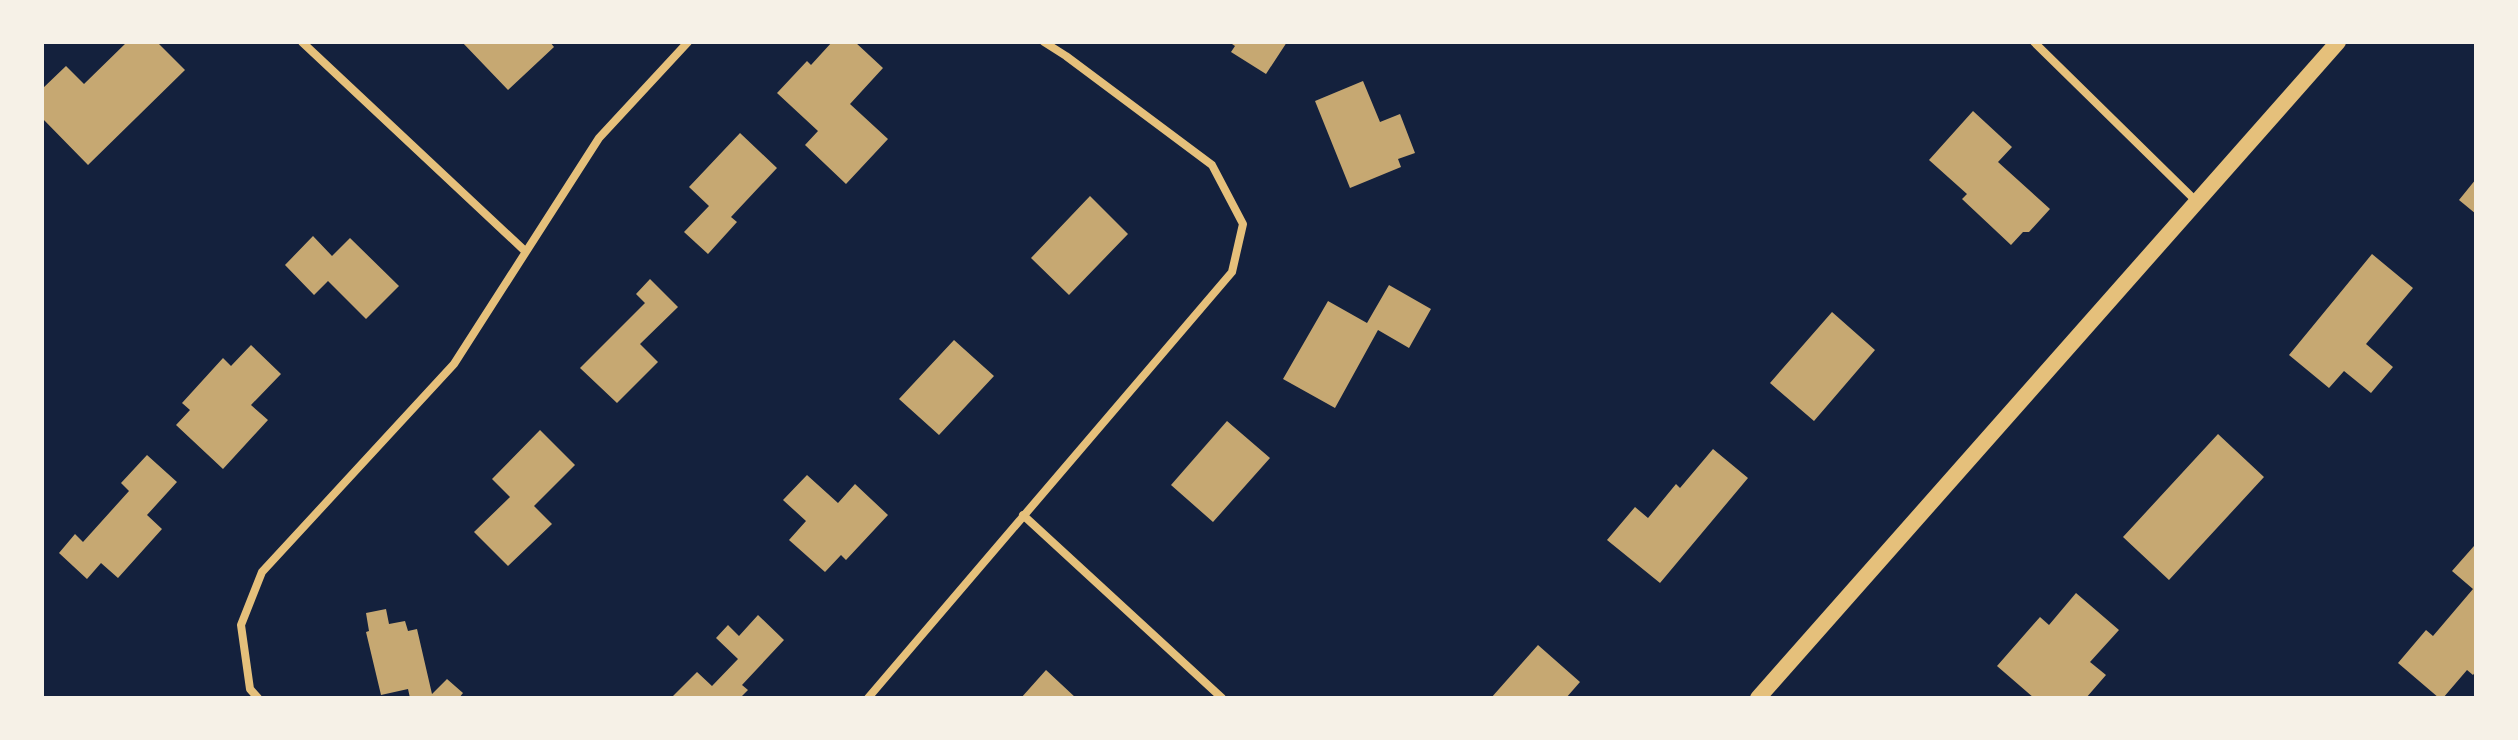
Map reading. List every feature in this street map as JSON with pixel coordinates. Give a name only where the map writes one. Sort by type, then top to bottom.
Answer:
[{"type":"main road","points":[[1758,698],[2338,42]]},
{"type":"street","points":[[302,42],[525,251]]},
{"type":"street","points":[[258,698],[250,689],[241,625],[262,572],[454,364],[599,138],[688,42]]},
{"type":"street","points":[[868,698],[1232,272],[1243,224],[1212,165],[1044,42]]},
{"type":"street","points":[[2034,42],[2196,201]]},
{"type":"street","points":[[1023,515],[1222,698]]},
{"type":"building","points":[[127,42],[157,42],[185,70],[88,165],[42,118],[42,89],[66,66],[84,84]]},
{"type":"building","points":[[462,42],[550,42],[554,47],[508,90]]},
{"type":"building","points":[[832,42],[855,42],[883,68],[850,104],[888,139],[846,184],[805,145],[818,131],[777,93],[807,61],[811,65]]},
{"type":"building","points":[[1229,42],[1287,42],[1266,74],[1231,52],[1235,46]]},
{"type":"building","points":[[1363,81],[1380,122],[1400,114],[1415,153],[1398,159],[1401,167],[1350,188],[1315,101]]},
{"type":"building","points":[[1973,111],[2012,147],[1998,162],[2050,209],[2029,232],[2023,232],[2011,245],[1962,199],[1967,194],[1929,160]]},
{"type":"building","points":[[740,133],[777,168],[731,217],[737,222],[708,254],[684,232],[709,206],[689,187]]},
{"type":"building","points":[[2476,179],[2476,214],[2459,200]]},
{"type":"building","points":[[1090,196],[1128,234],[1069,295],[1031,258]]},
{"type":"building","points":[[313,236],[332,256],[350,238],[399,286],[366,319],[328,281],[314,295],[285,265]]},
{"type":"building","points":[[2372,254],[2413,288],[2366,344],[2393,367],[2371,393],[2344,371],[2329,388],[2289,355]]},
{"type":"building","points":[[650,279],[678,307],[640,344],[658,362],[617,403],[580,368],[645,303],[636,294]]},
{"type":"building","points":[[1389,285],[1431,309],[1409,348],[1378,330],[1335,408],[1283,379],[1328,301],[1367,323]]},
{"type":"building","points":[[1832,312],[1875,350],[1814,421],[1770,383]]},
{"type":"building","points":[[954,340],[994,376],[939,435],[899,399]]},
{"type":"building","points":[[251,345],[281,374],[251,405],[268,420],[223,469],[176,425],[190,410],[182,403],[223,358],[231,366]]},
{"type":"building","points":[[1227,421],[1270,458],[1213,522],[1171,485]]},
{"type":"building","points":[[540,430],[575,465],[534,506],[552,524],[508,566],[474,532],[510,497],[492,479]]},
{"type":"building","points":[[2218,434],[2264,477],[2169,580],[2123,537]]},
{"type":"building","points":[[1713,449],[1748,478],[1660,583],[1607,540],[1635,507],[1648,518],[1676,484],[1680,488]]},
{"type":"building","points":[[147,455],[177,482],[147,515],[162,529],[118,578],[101,563],[87,579],[59,553],[75,534],[83,542],[129,491],[121,483]]},
{"type":"building","points":[[807,475],[838,503],[855,484],[888,515],[846,560],[841,555],[825,572],[789,540],[806,521],[783,500]]},
{"type":"building","points":[[2474,546],[2476,671],[2473,675],[2467,670],[2443,698],[2439,698],[2398,663],[2426,630],[2433,636],[2473,589],[2452,571]]},
{"type":"building","points":[[2076,593],[2119,630],[2090,662],[2106,675],[2086,698],[2034,698],[1997,666],[2040,617],[2049,625]]},
{"type":"building","points":[[386,609],[389,624],[405,621],[408,631],[417,629],[432,694],[447,679],[463,693],[459,698],[410,698],[408,689],[381,695],[366,632],[369,631],[366,613]]},
{"type":"building","points":[[758,615],[784,640],[742,685],[748,690],[740,698],[671,698],[697,672],[712,686],[738,659],[716,638],[728,625],[739,636]]},
{"type":"building","points":[[1538,645],[1580,682],[1566,698],[1491,698]]},
{"type":"building","points":[[1046,670],[1076,698],[1021,698]]}]
